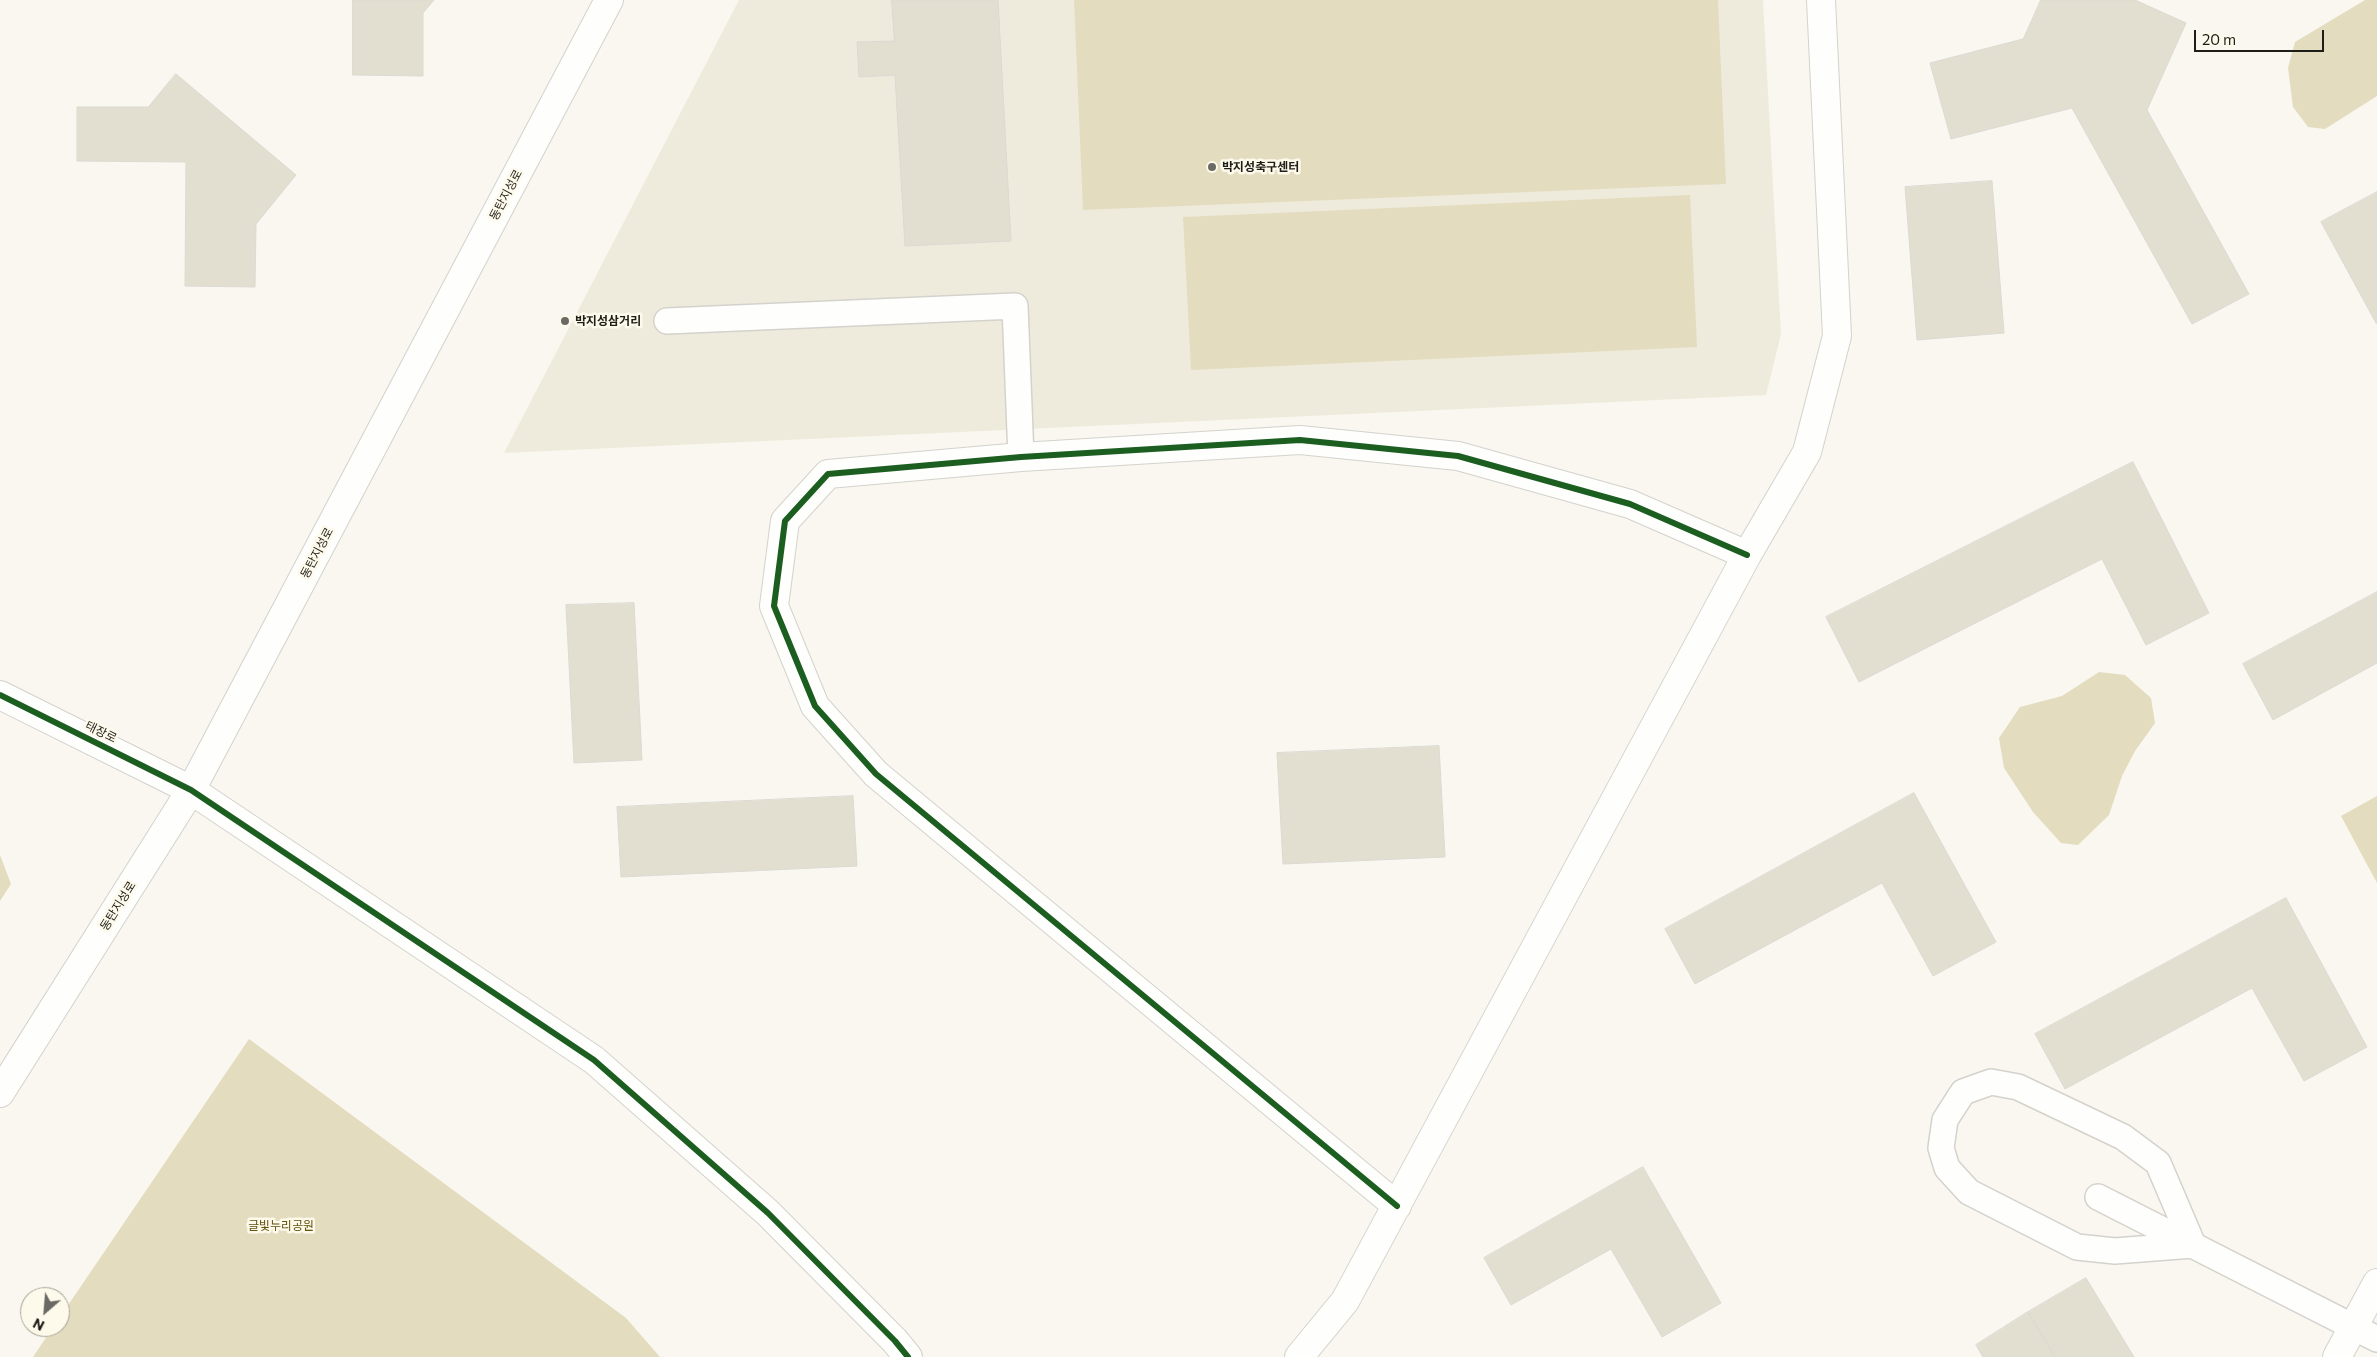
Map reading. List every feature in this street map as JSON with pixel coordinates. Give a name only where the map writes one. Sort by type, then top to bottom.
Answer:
[{"type":"street","name":"동탄지성로","points":[[0,1093],[191,790],[609,0]]},
{"type":"street","points":[[1299,1357],[1345,1301],[1747,555],[1807,452],[1837,336],[1822,0]]},
{"type":"street","points":[[1397,1206],[876,774],[815,706],[774,606],[785,520],[828,474],[1021,457],[1300,440],[1458,456],[1630,504],[1747,555]]},
{"type":"street","name":"태장로","points":[[0,695],[191,790],[594,1060],[768,1213],[895,1341],[908,1357]]},
{"type":"street","points":[[2337,1357],[2365,1333],[2377,1283]]},
{"type":"lane","points":[[667,320],[1015,306],[1021,457]]},
{"type":"lane","points":[[1991,1082],[2018,1087],[2123,1137],[2158,1163],[2193,1245],[2116,1251],[2077,1247],[2069,1243],[1970,1192],[1946,1168],[1941,1148],[1945,1120],[1963,1092],[1991,1082]]},
{"type":"lane","points":[[2098,1197],[2365,1333]]},
{"type":"shaded area","name":"박지성축구센터","points":[[739,0],[1763,0],[1781,334],[1766,395],[504,453]]},
{"type":"green space","points":[[1074,0],[1718,0],[1726,184],[1083,210]]},
{"type":"green space","points":[[2365,0],[2377,0],[2377,96],[2325,129],[2308,127],[2293,107],[2288,68],[2295,42]]},
{"type":"green space","points":[[1690,195],[1697,347],[1191,370],[1183,217]]},
{"type":"green space","points":[[2099,672],[2125,675],[2151,698],[2155,723],[2135,751],[2122,776],[2109,815],[2078,845],[2061,843],[2033,812],[2004,768],[1999,738],[2020,707],[2062,696]]},
{"type":"green space","points":[[2377,796],[2377,883],[2341,816]]},
{"type":"green space","points":[[0,855],[11,884],[0,901]]},
{"type":"green space","name":"글빛누리공원","points":[[249,1039],[626,1318],[660,1357],[33,1357],[46,1337],[70,1337],[70,1302]]},
{"type":"building","points":[[353,0],[434,0],[423,13],[423,76],[353,75]]},
{"type":"building","points":[[892,0],[998,0],[1011,241],[905,246],[895,75],[859,77],[857,42],[894,41]]},
{"type":"building","points":[[2041,0],[2135,0],[2186,23],[2147,110],[2249,294],[2192,324],[2072,108],[1951,139],[1930,63],[2023,39]]},
{"type":"building","points":[[176,74],[296,175],[256,224],[255,287],[185,286],[186,162],[77,161],[77,107],[148,107]]},
{"type":"building","points":[[1992,181],[2004,333],[1917,340],[1905,187]]},
{"type":"building","points":[[2377,192],[2377,323],[2376,323],[2321,222]]},
{"type":"building","points":[[2133,462],[2209,613],[2146,645],[2102,559],[1859,682],[1826,617]]},
{"type":"building","points":[[2377,592],[2377,663],[2273,720],[2243,664]]},
{"type":"building","points":[[634,603],[642,760],[574,763],[566,605]]},
{"type":"building","points":[[1439,746],[1445,857],[1283,864],[1277,753]]},
{"type":"building","points":[[1914,793],[1996,942],[1933,976],[1882,883],[1695,984],[1665,929]]},
{"type":"building","points":[[853,796],[857,866],[621,877],[617,807]]},
{"type":"building","points":[[2286,898],[2367,1047],[2304,1081],[2252,988],[2065,1089],[2035,1034]]},
{"type":"building","points":[[1643,1167],[1721,1303],[1662,1337],[1611,1249],[1511,1305],[1484,1258]]},
{"type":"building","points":[[2086,1278],[2134,1357],[2055,1357],[2028,1312]]},
{"type":"building","points":[[2028,1312],[2055,1357],[1983,1357],[1976,1345]]},
{"type":"cycle path","points":[[1397,1206],[876,774],[815,706],[774,606],[785,521],[828,474],[1021,457],[1300,440],[1458,456],[1630,504],[1747,555]]},
{"type":"cycle path","points":[[0,695],[191,790],[594,1060],[768,1213],[895,1341],[908,1357]]},
{"type":"place","name":"박지성축구센터","points":[[1212,167]]},
{"type":"place","name":"박지성삼거리","points":[[565,321]]}]
